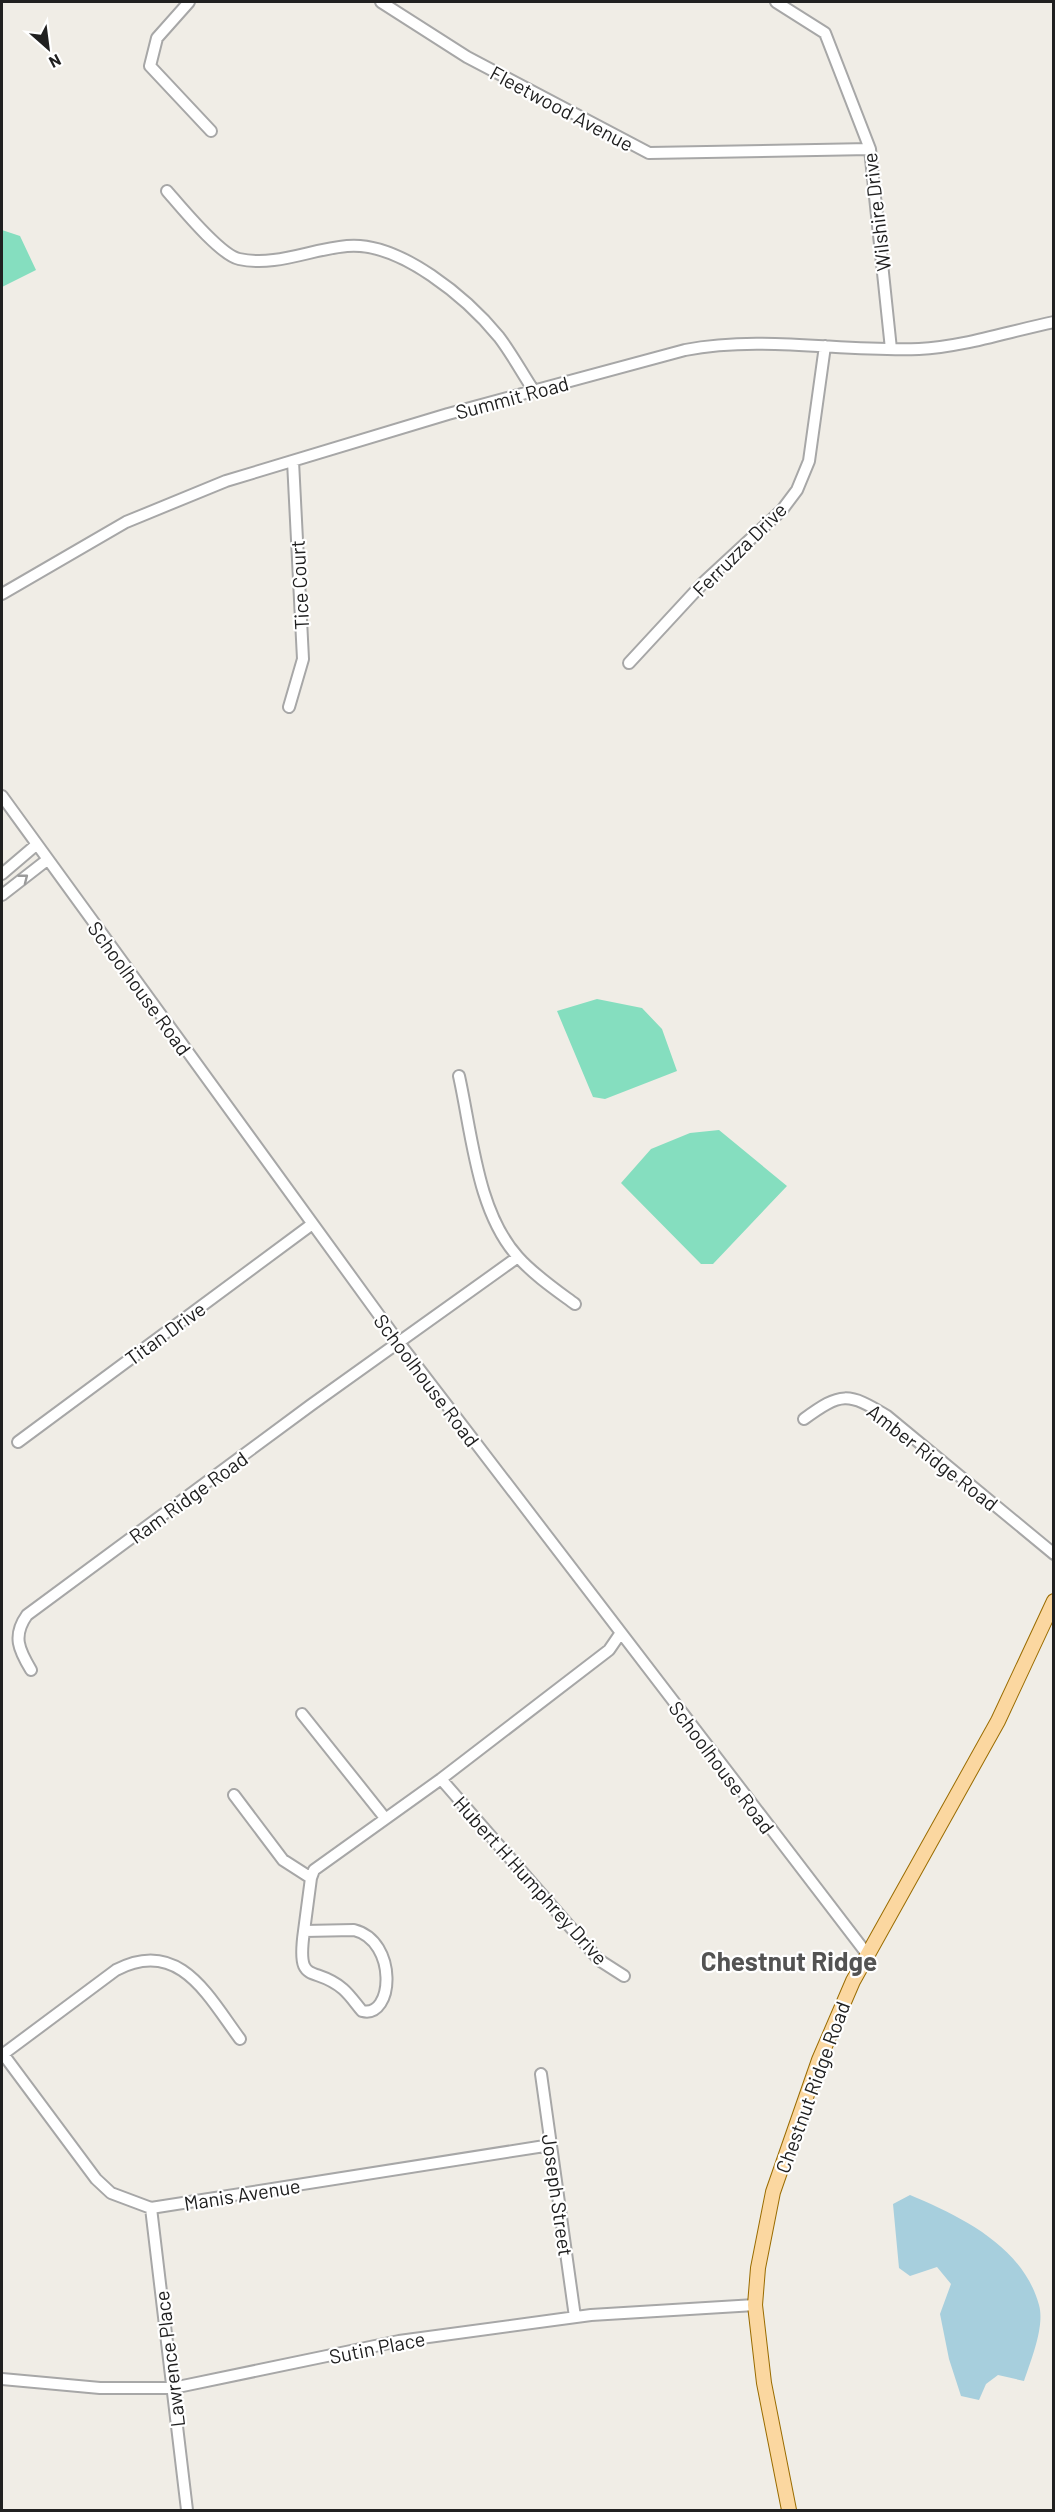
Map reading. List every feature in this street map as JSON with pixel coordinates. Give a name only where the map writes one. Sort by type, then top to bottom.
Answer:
[{"type":"main road","name":"Chestnut Ridge Road","points":[[789,2511],[764,2383],[755,2305],[758,2268],[773,2192],[819,2060],[867,1954],[998,1721],[1053,1601]]},
{"type":"street","points":[[189,2],[156,39],[150,66],[212,131]]},
{"type":"street","name":"Fleetwood Avenue","points":[[381,2],[467,57],[649,153],[870,149]]},
{"type":"street","name":"Wilshire Drive","points":[[776,2],[825,33],[870,149],[891,349]]},
{"type":"street","points":[[167,191],[209,237],[237,259],[278,261],[310,250],[350,246],[375,249],[401,259],[450,289],[482,318],[500,339],[534,391]]},
{"type":"street","name":"Summit Road","points":[[2,594],[126,522],[226,481],[534,391],[713,345],[754,343],[891,349],[938,346],[1053,322]]},
{"type":"street","name":"Ferruzza Drive","points":[[629,663],[704,583],[782,510],[798,490],[809,461],[825,346]]},
{"type":"street","name":"Tice Court","points":[[289,707],[303,659],[293,460]]},
{"type":"street","name":"Schoolhouse Road","points":[[2,796],[311,1225],[620,1634],[867,1954]]},
{"type":"street","points":[[2,874],[36,845]]},
{"type":"street","points":[[2,895],[47,860]]},
{"type":"street","points":[[459,1076],[484,1198],[498,1228],[518,1257],[575,1304]]},
{"type":"street","name":"Titan Drive","points":[[18,1442],[311,1225]]},
{"type":"street","name":"Ram Ridge Road","points":[[31,1670],[20,1652],[17,1638],[20,1626],[27,1615],[310,1405],[400,1344],[518,1257]]},
{"type":"street","name":"Amber Ridge Road","points":[[804,1419],[828,1401],[846,1397],[866,1403],[887,1416],[1053,1554]]},
{"type":"street","name":"Hubert H Humphrey Drive","points":[[311,1878],[314,1870],[441,1779],[609,1650],[620,1634]]},
{"type":"street","points":[[302,1714],[385,1818]]},
{"type":"street","name":"Hubert H Humphrey Drive","points":[[441,1779],[599,1960],[624,1977]]},
{"type":"street","points":[[234,1795],[283,1860],[311,1878],[304,1931],[301,1956],[306,1969],[343,1989],[362,2011],[378,2008],[384,2001],[386,1962],[375,1941],[354,1930],[304,1931]]},
{"type":"street","points":[[2,2054],[116,1970],[129,1963],[145,1960],[167,1962],[182,1968],[200,1986],[240,2039]]},
{"type":"street","name":"Manis Avenue","points":[[2,2054],[96,2179],[111,2193],[151,2208],[550,2145]]},
{"type":"street","name":"Joseph Street","points":[[541,2074],[574,2317]]},
{"type":"street","name":"Lawrence Place","points":[[151,2208],[187,2511]]},
{"type":"street","name":"Sutin Place","points":[[2,2379],[100,2388],[173,2388],[399,2341],[574,2317],[755,2305]]},
{"type":"green space","points":[[2,230],[20,236],[36,270],[2,287]]},
{"type":"green space","points":[[597,999],[642,1008],[662,1029],[677,1071],[605,1099],[593,1097],[557,1011]]},
{"type":"green space","points":[[719,1130],[787,1186],[713,1264],[701,1264],[621,1183],[651,1149],[690,1133]]},
{"type":"water","points":[[910,2195],[969,2223],[987,2236],[1019,2266],[1031,2284],[1039,2305],[1040,2323],[1024,2381],[998,2375],[986,2384],[979,2400],[961,2396],[949,2359],[940,2314],[951,2284],[937,2267],[910,2276],[899,2268],[893,2204]]},
{"type":"district","name":"Chestnut Ridge","points":[[789,1960]]}]
